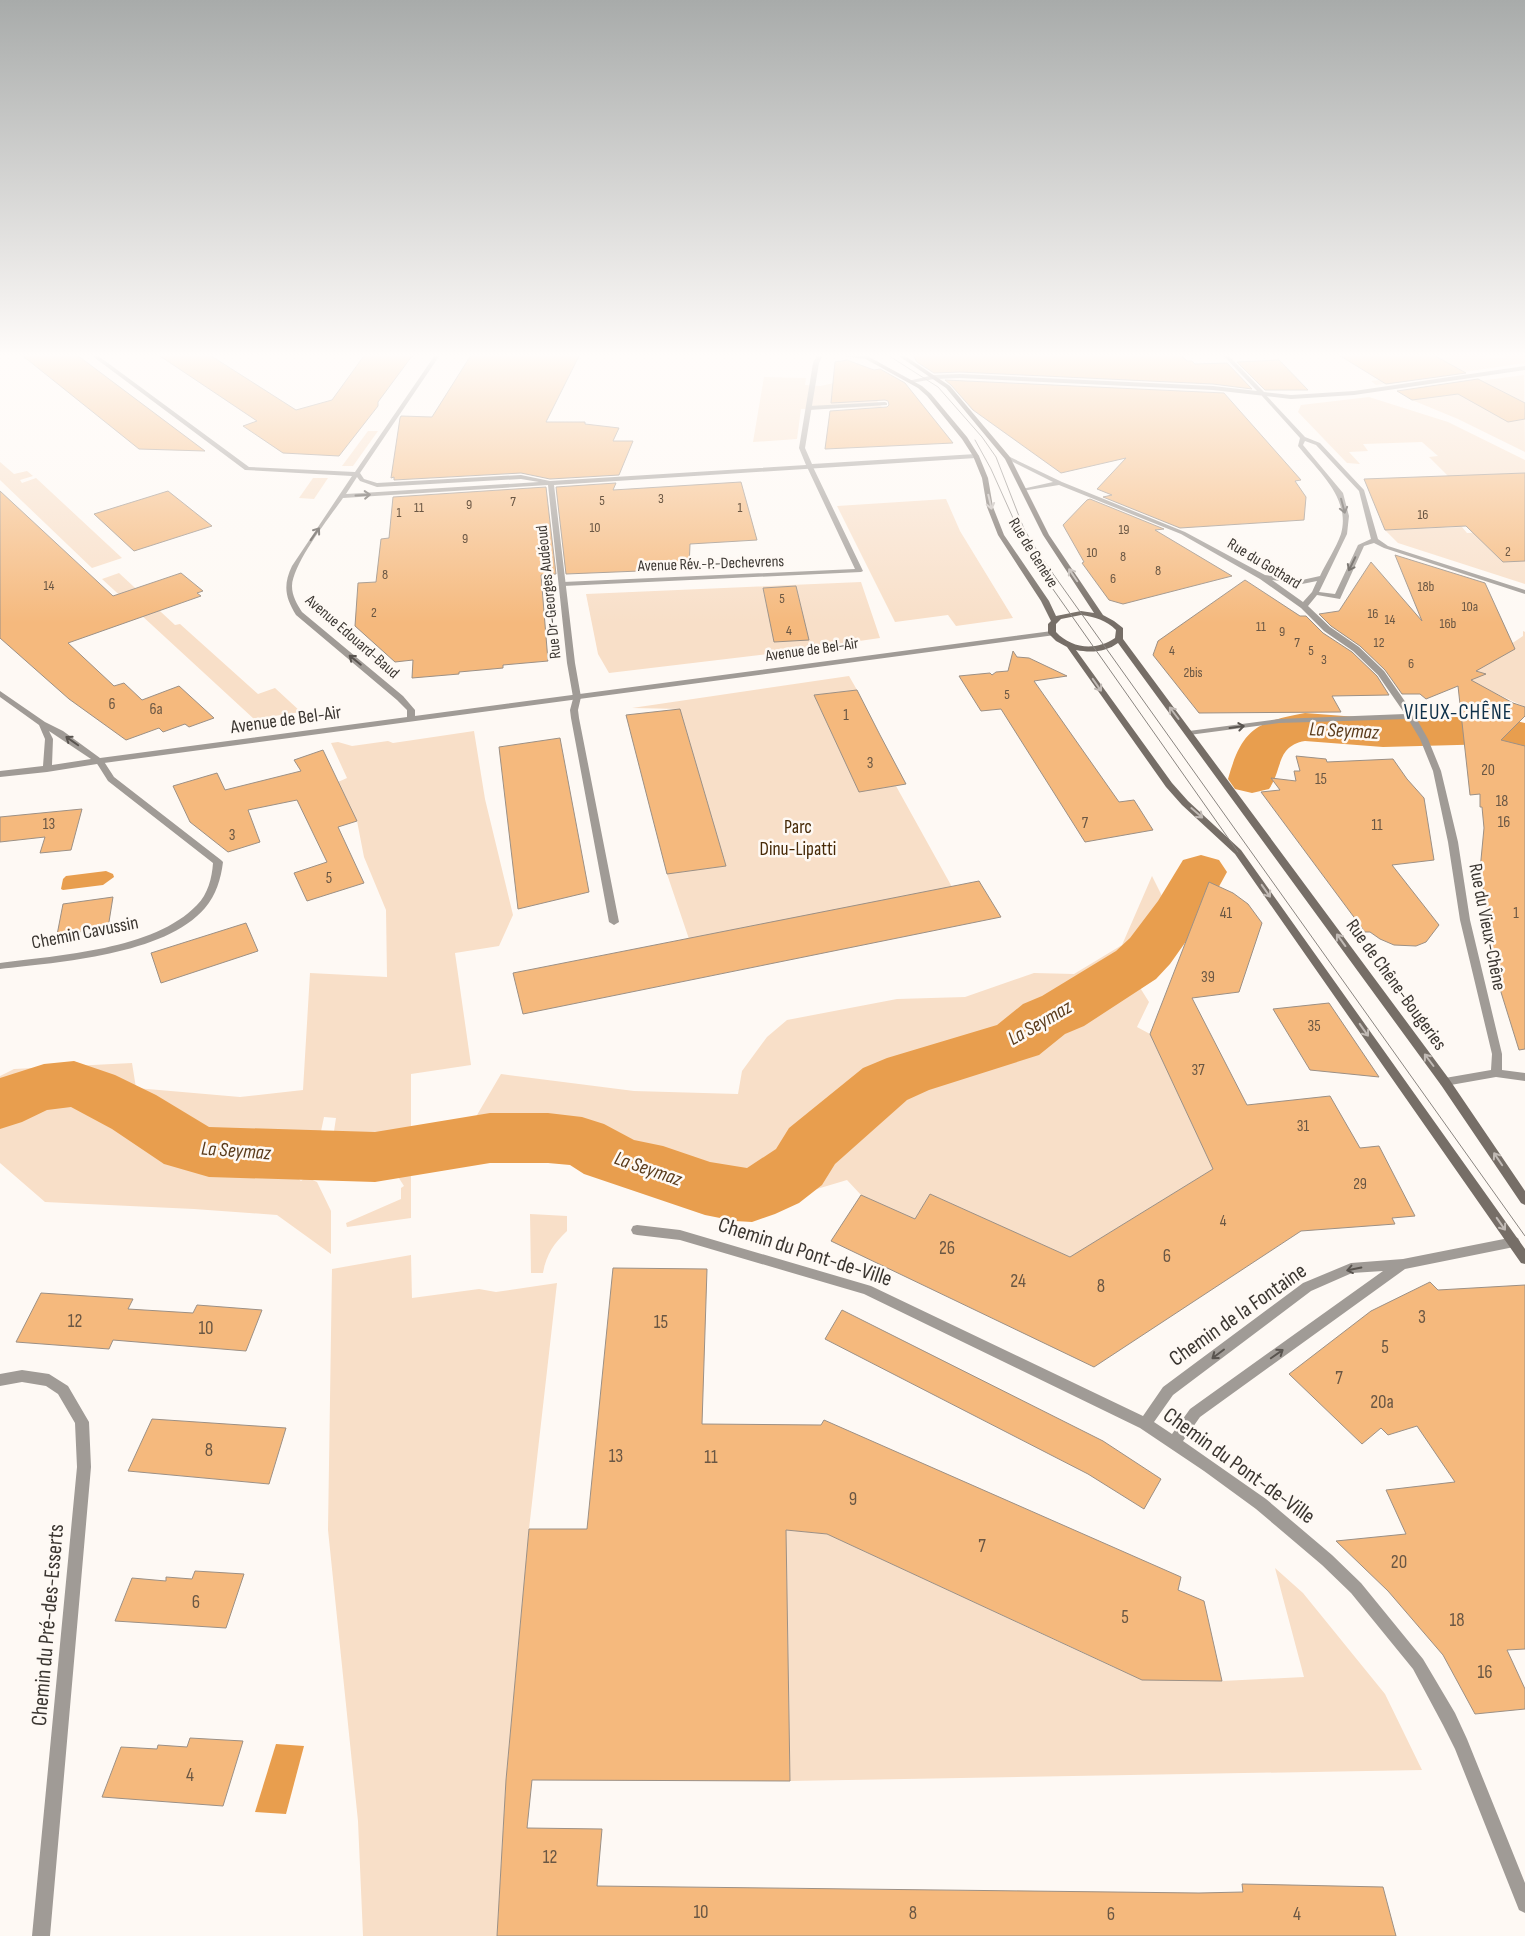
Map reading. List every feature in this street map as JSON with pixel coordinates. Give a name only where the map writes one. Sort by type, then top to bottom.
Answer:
[{"type":"main road","name":"Rue de Genève","points":[[968,442],[976,456],[985,478],[990,507],[1001,535],[1045,601],[1054,621]]},
{"type":"main road","name":"Rue de Genève","points":[[995,442],[1008,458],[1046,535],[1100,616],[1115,624],[1120,630],[1119,639],[1234,794]]},
{"type":"main road","points":[[1100,616],[1070,614],[1054,621],[1051,628],[1052,633],[1060,641],[1086,649],[1100,648],[1113,644],[1119,639]]},
{"type":"main road","points":[[1069,645],[1170,785],[1185,803],[1238,852],[1525,1259]]},
{"type":"main road","name":"Rue de Chêne-Bougeries","points":[[1234,794],[1445,1082],[1525,1200]]},
{"type":"street","points":[[211,442],[247,469],[358,474],[366,482],[377,485],[521,477],[536,478],[550,483]]},
{"type":"street","name":"Avenue Edouard-Baud","points":[[379,442],[293,568],[288,586],[289,598],[299,613],[309,623],[400,698],[411,710],[411,719]]},
{"type":"street","points":[[803,442],[802,448],[810,467]]},
{"type":"street","points":[[1301,442],[1300,445],[1340,493],[1346,516],[1344,534],[1315,593],[1304,606]]},
{"type":"street","points":[[1314,442],[1318,444],[1362,491],[1375,540],[1386,547],[1525,592]]},
{"type":"street","points":[[342,496],[976,456]]},
{"type":"street","name":"Rue du Gothard","points":[[1008,458],[1060,482],[1183,533],[1263,577],[1304,606],[1327,629],[1356,649],[1381,673],[1413,719],[1424,739]]},
{"type":"street","name":"Avenue Rév.-P.-Dechevrens","points":[[563,584],[859,571],[810,467]]},
{"type":"street","points":[[1024,490],[1060,482]]},
{"type":"street","name":"Rue Dr-Georges Audéoud","points":[[550,483],[571,664],[577,697]]},
{"type":"street","points":[[1315,593],[1336,597],[1362,545],[1375,540]]},
{"type":"street","points":[[1263,577],[1302,582],[1322,578]]},
{"type":"street","name":"Avenue de Bel-Air","points":[[0,774],[1052,633]]},
{"type":"street","points":[[0,693],[42,724],[60,733],[100,762]]},
{"type":"street","points":[[577,697],[574,710],[575,718],[614,922]]},
{"type":"street","points":[[1189,733],[1279,721],[1413,719]]},
{"type":"street","points":[[42,724],[49,739],[46,769]]},
{"type":"street","name":"Rue du Vieux-Chêne","points":[[1424,739],[1437,771],[1447,810],[1466,920],[1497,1054],[1496,1073]]},
{"type":"street","name":"Chemin Cavussin","points":[[0,966],[101,952],[152,938],[183,922],[201,908],[217,879],[218,862],[111,779],[100,762]]},
{"type":"street","points":[[1445,1082],[1496,1073],[1525,1077]]},
{"type":"street","name":"Chemin du Pont-de-Ville","points":[[637,1230],[680,1235],[867,1290],[1145,1424],[1175,1442],[1260,1504],[1327,1560],[1375,1610],[1418,1664],[1449,1719],[1461,1745],[1525,1904]]},
{"type":"street","name":"Chemin de la Fontaine","points":[[1145,1424],[1168,1391],[1307,1287],[1351,1268],[1403,1264],[1514,1242]]},
{"type":"street","name":"Chemin de la Fontaine","points":[[1175,1442],[1194,1413],[1403,1264]]},
{"type":"street","name":"Chemin du Pré-des-Esserts","points":[[0,1380],[22,1376],[49,1380],[64,1390],[82,1422],[84,1466],[41,1936]]},
{"type":"green space","points":[[360,442],[370,442],[353,466],[342,466]]},
{"type":"green space","points":[[1327,442],[1412,442],[1363,444],[1368,451],[1349,452],[1360,464],[1347,463]]},
{"type":"green space","points":[[1422,442],[1489,442],[1525,460],[1525,473],[1448,476],[1429,457],[1438,456]]},
{"type":"green space","points":[[1505,442],[1525,442],[1525,452]]},
{"type":"green space","points":[[0,462],[14,474],[27,471],[33,476],[20,480],[22,483],[36,478],[122,558],[92,568],[0,480]]},
{"type":"green space","points":[[313,478],[328,478],[314,499],[299,498]]},
{"type":"green space","points":[[946,499],[960,531],[1013,618],[956,626],[948,615],[895,622],[837,506]]},
{"type":"green space","points":[[1462,527],[1467,533],[1525,530],[1525,584],[1398,543],[1385,530]]},
{"type":"green space","points":[[119,573],[175,625],[180,624],[258,694],[275,688],[301,712],[254,719],[102,579]]},
{"type":"green space","points":[[861,582],[880,638],[776,653],[771,650],[768,654],[609,673],[598,654],[586,594]],"holes":[[[796,586],[809,640],[774,642],[763,588]]]},
{"type":"green space","points":[[1523,631],[1525,632],[1525,707],[1470,681],[1483,673],[1453,663],[1505,648],[1523,636]]},
{"type":"green space","name":"Parc Dinu-Lipatti","points":[[849,676],[857,690],[814,695],[859,791],[896,786],[952,887],[689,939],[667,874],[726,866],[680,709],[632,708]]},
{"type":"green space","points":[[474,731],[485,799],[513,915],[499,946],[455,953],[471,1065],[411,1074],[411,1131],[333,1138],[336,1118],[324,1117],[314,1165],[297,1164],[290,1170],[301,1181],[306,1177],[317,1182],[331,1211],[331,1254],[277,1215],[45,1202],[0,1163],[0,1076],[14,1069],[132,1063],[136,1088],[240,1097],[303,1090],[310,973],[387,977],[386,910],[364,857],[357,821],[338,782],[347,778],[331,743],[338,742],[352,746],[388,741],[393,743]]},
{"type":"green space","points":[[1152,876],[1166,904],[1127,967],[1149,1002],[1137,1027],[1150,1034],[1213,1169],[1070,1257],[930,1194],[915,1219],[861,1195],[847,1180],[780,1200],[760,1203],[736,1201],[641,1182],[599,1157],[573,1149],[470,1127],[501,1074],[634,1091],[738,1094],[742,1071],[767,1037],[787,1020],[897,999],[965,997],[1034,973],[1074,974],[1122,945]]},
{"type":"green space","points":[[411,1170],[411,1218],[347,1227],[346,1223],[401,1199],[401,1188],[404,1186],[395,1172]]},
{"type":"green space","points":[[530,1214],[567,1216],[567,1231],[551,1250],[543,1273],[531,1273]]},
{"type":"green space","points":[[411,1255],[412,1298],[479,1289],[496,1292],[557,1283],[529,1529],[506,1780],[497,1936],[363,1936],[358,1821],[328,1530],[332,1269]]},
{"type":"green space","points":[[786,1530],[827,1534],[1115,1668],[1138,1670],[1142,1680],[1222,1681],[1304,1677],[1275,1568],[1303,1593],[1385,1694],[1422,1770],[790,1781]]},
{"type":"shaded area","points":[[106,871],[113,874],[114,877],[103,885],[61,889],[63,879],[66,876]]},
{"type":"shaded area","points":[[276,1744],[304,1746],[286,1814],[255,1812]]},
{"type":"building","points":[[131,442],[193,442],[205,451],[139,449]]},
{"type":"building","points":[[267,442],[350,442],[339,456],[283,453]]},
{"type":"building","points":[[396,442],[632,442],[619,475],[550,479],[521,473],[394,480],[394,477],[391,478]]},
{"type":"building","points":[[826,442],[953,443],[825,449]]},
{"type":"building","points":[[1018,442],[1268,442],[1301,480],[1295,481],[1306,497],[1304,520],[1180,528],[1103,497],[1112,495],[1097,489],[1126,458],[1061,473]]},
{"type":"building","points":[[1525,473],[1525,561],[1503,562],[1466,526],[1385,530],[1364,479]]},
{"type":"building","points":[[741,482],[757,540],[690,544],[689,569],[566,574],[556,487],[616,483],[613,490]]},
{"type":"building","points":[[546,487],[556,574],[541,575],[548,661],[503,665],[503,668],[459,672],[459,674],[412,678],[413,660],[395,662],[355,626],[358,583],[376,582],[381,539],[389,538],[393,497]]},
{"type":"building","points":[[0,491],[113,596],[181,573],[203,591],[197,593],[201,596],[68,643],[114,686],[124,683],[142,700],[179,686],[214,718],[189,727],[185,724],[163,732],[159,728],[126,740],[69,699],[0,638]]},
{"type":"building","points":[[168,491],[212,526],[134,551],[94,514]]},
{"type":"building","points":[[1090,499],[1164,529],[1155,530],[1232,576],[1123,604],[1109,600],[1082,563],[1084,562],[1063,525]]},
{"type":"building","points":[[1395,555],[1485,583],[1515,649],[1476,671],[1486,674],[1471,680],[1513,703],[1525,707],[1525,716],[1501,740],[1525,746],[1525,1049],[1519,1050],[1491,960],[1485,928],[1490,929],[1480,870],[1484,828],[1482,807],[1480,807],[1480,794],[1470,795],[1458,686],[1426,699],[1420,694],[1402,694],[1385,670],[1360,646],[1331,626],[1319,614],[1339,611],[1371,562],[1422,621]]},
{"type":"building","points":[[1245,580],[1300,616],[1306,616],[1323,633],[1352,652],[1377,676],[1389,695],[1332,696],[1341,712],[1199,713],[1153,655],[1158,641]]},
{"type":"building","points":[[796,586],[809,640],[774,642],[763,588]]},
{"type":"building","points":[[1013,651],[1017,657],[1029,658],[1067,676],[1034,681],[1119,802],[1134,800],[1153,830],[1085,842],[1001,709],[981,711],[959,676],[990,673],[992,675],[996,672],[1008,671]]},
{"type":"building","points":[[857,690],[906,784],[859,792],[814,695]]},
{"type":"building","points":[[680,709],[726,866],[667,874],[626,715]]},
{"type":"building","points":[[560,738],[589,892],[518,909],[499,747]]},
{"type":"building","points":[[323,750],[357,821],[338,827],[364,883],[307,901],[294,873],[327,862],[297,800],[248,810],[260,842],[228,852],[190,822],[173,786],[217,773],[225,790],[301,771],[294,760]]},
{"type":"building","points":[[1296,756],[1326,759],[1327,762],[1393,759],[1424,798],[1434,860],[1392,865],[1439,925],[1426,942],[1416,946],[1394,945],[1370,932],[1365,932],[1261,792],[1280,790],[1271,778],[1296,781],[1294,771],[1300,771]]},
{"type":"building","points":[[82,809],[71,850],[40,853],[45,837],[0,842],[0,817]]},
{"type":"building","points":[[979,881],[1001,917],[523,1014],[513,973]]},
{"type":"building","points":[[1209,882],[1233,893],[1248,904],[1262,923],[1239,992],[1192,998],[1247,1105],[1330,1096],[1360,1148],[1379,1146],[1415,1216],[1392,1218],[1395,1224],[1301,1231],[1094,1367],[831,1241],[861,1195],[915,1219],[930,1194],[1070,1257],[1213,1169],[1150,1034]]},
{"type":"building","points":[[113,897],[108,928],[57,935],[63,904]]},
{"type":"building","points":[[246,923],[258,951],[161,983],[151,953]]},
{"type":"building","points":[[1329,1003],[1379,1077],[1310,1070],[1273,1009]]},
{"type":"building","points":[[613,1268],[707,1269],[702,1424],[821,1425],[824,1420],[1181,1577],[1178,1590],[1204,1601],[1222,1681],[1142,1680],[827,1534],[786,1530],[790,1781],[532,1780],[527,1828],[602,1829],[597,1886],[1199,1893],[1243,1892],[1242,1884],[1383,1887],[1396,1936],[497,1936],[506,1780],[529,1529],[587,1529]]},
{"type":"building","points":[[1430,1282],[1438,1290],[1525,1285],[1525,1649],[1507,1650],[1525,1689],[1525,1709],[1475,1714],[1443,1655],[1388,1591],[1336,1541],[1406,1534],[1386,1490],[1455,1482],[1417,1426],[1388,1435],[1381,1428],[1362,1444],[1289,1374],[1371,1311]]},
{"type":"building","points":[[41,1293],[133,1299],[128,1309],[193,1313],[197,1305],[262,1310],[246,1351],[113,1340],[109,1349],[16,1342]]},
{"type":"building","points":[[842,1310],[1103,1441],[1161,1479],[1144,1509],[1088,1474],[825,1339]]},
{"type":"building","points":[[152,1419],[286,1428],[269,1484],[128,1471]]},
{"type":"building","points":[[195,1571],[244,1574],[226,1628],[115,1621],[132,1578],[166,1581],[166,1577],[192,1579]]},
{"type":"building","points":[[190,1738],[243,1741],[223,1806],[102,1797],[121,1747],[157,1749],[158,1745],[187,1747]]},
{"type":"waterway","name":"La Seymaz","points":[[1252,779],[1258,756],[1268,741],[1277,734],[1305,727],[1383,733],[1494,730],[1525,737]]},
{"type":"waterway","name":"La Seymaz","points":[[0,1105],[12,1098],[44,1087],[74,1084],[93,1091],[134,1112],[187,1146],[209,1152],[375,1157],[490,1138],[548,1138],[582,1142],[607,1156],[633,1165],[663,1172],[705,1188],[735,1194],[752,1195],[776,1184],[799,1167],[812,1146],[885,1084],[908,1074],[1018,1040],[1044,1019],[1063,1011],[1136,965],[1150,951],[1180,910],[1201,872]]},
{"type":"tram line","points":[[976,442],[991,469],[1031,558],[1238,852]]},
{"type":"tram line","points":[[986,442],[996,457],[1024,529],[1041,557],[1525,1236]]},
{"type":"district","name":"VIEUX-CHÊNE","points":[[1458,712]]}]
